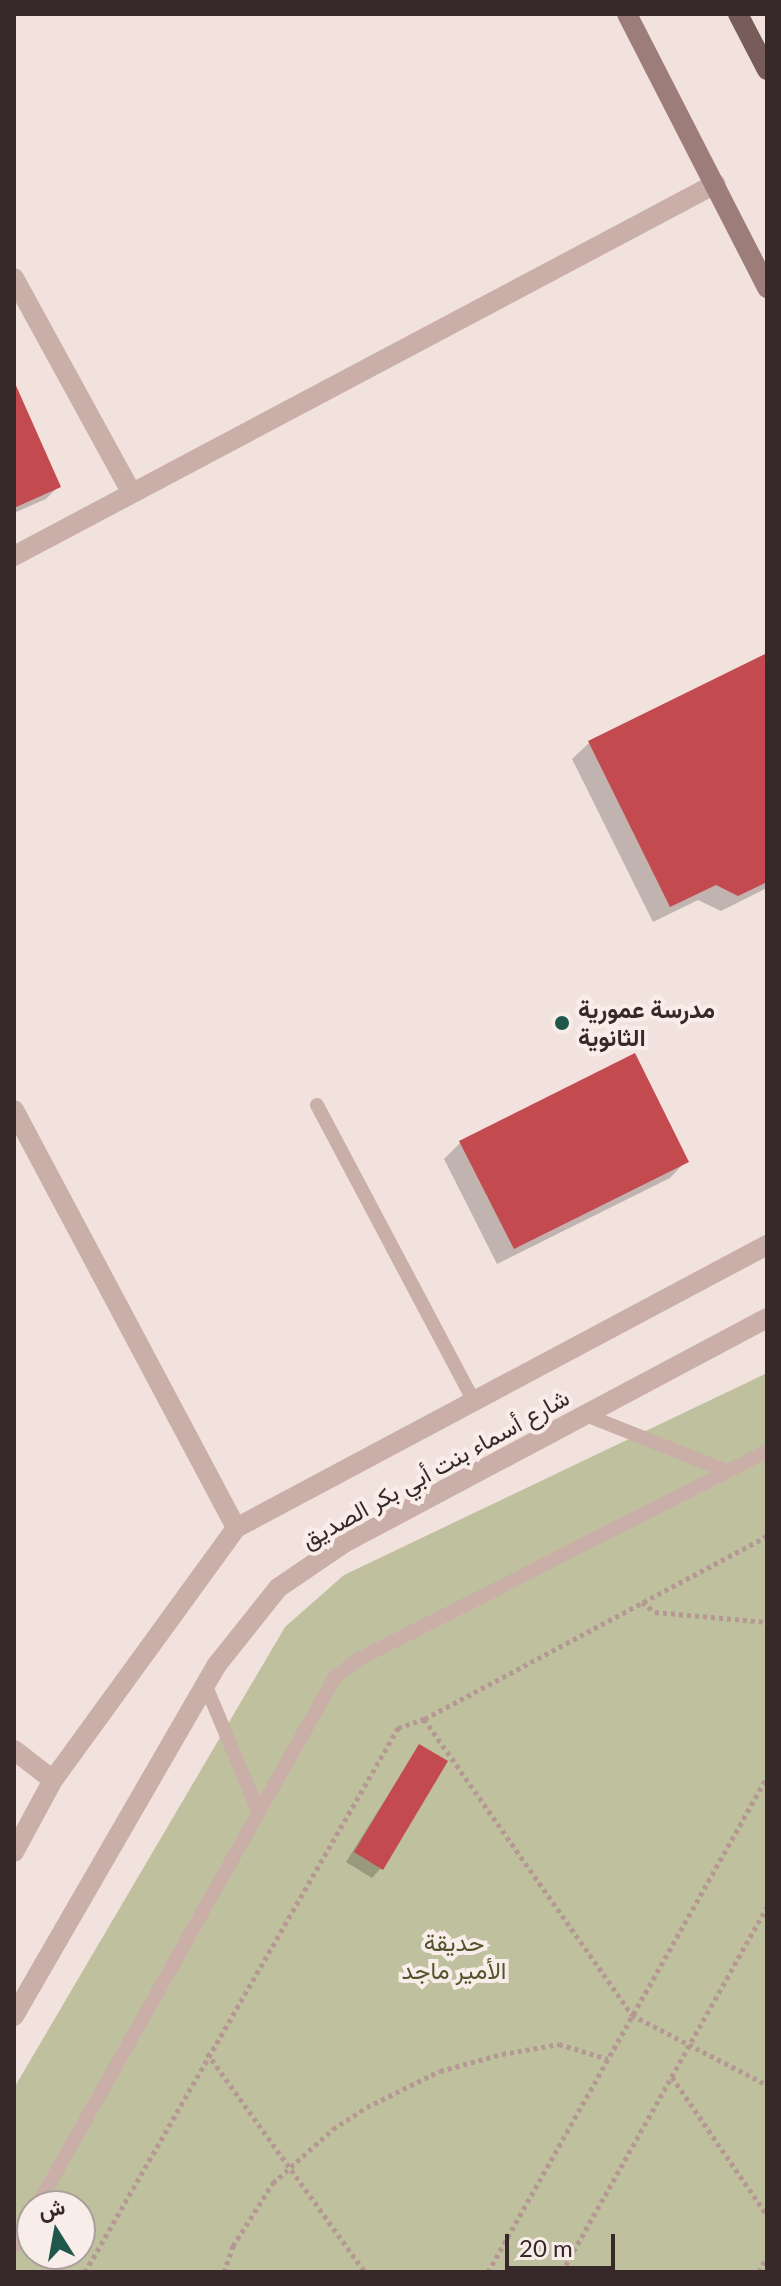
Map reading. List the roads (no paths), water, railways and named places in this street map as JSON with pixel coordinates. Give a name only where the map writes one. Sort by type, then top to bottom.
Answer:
[{"type":"main road","points":[[627,14],[767,288]]},
{"type":"main road","points":[[738,14],[767,70]]},
{"type":"street","points":[[14,556],[130,490],[715,184]]},
{"type":"street","points":[[14,278],[130,490]]},
{"type":"street","points":[[14,1110],[236,1528]]},
{"type":"street","name":"شارع أسماء بنت أبي بكر الصديق","points":[[14,1852],[53,1780],[236,1528],[767,1245]]},
{"type":"street","name":"شارع أسماء بنت أبي بكر الصديق","points":[[14,2016],[205,1684],[278,1588],[344,1543],[767,1318]]},
{"type":"street","points":[[14,1750],[53,1780]]},
{"type":"lane","points":[[317,1105],[474,1401]]},
{"type":"lane","points":[[586,1415],[727,1471]]},
{"type":"lane","points":[[46,2190],[335,1677],[359,1659],[767,1451]]},
{"type":"lane","points":[[205,1684],[258,1811]]},
{"type":"place","name":"مدرسة عمورية الثانوية","points":[[562,1023]]},
{"type":"park label","name":"حديقة الأمير ماجد","points":[[454,1956]]}]
